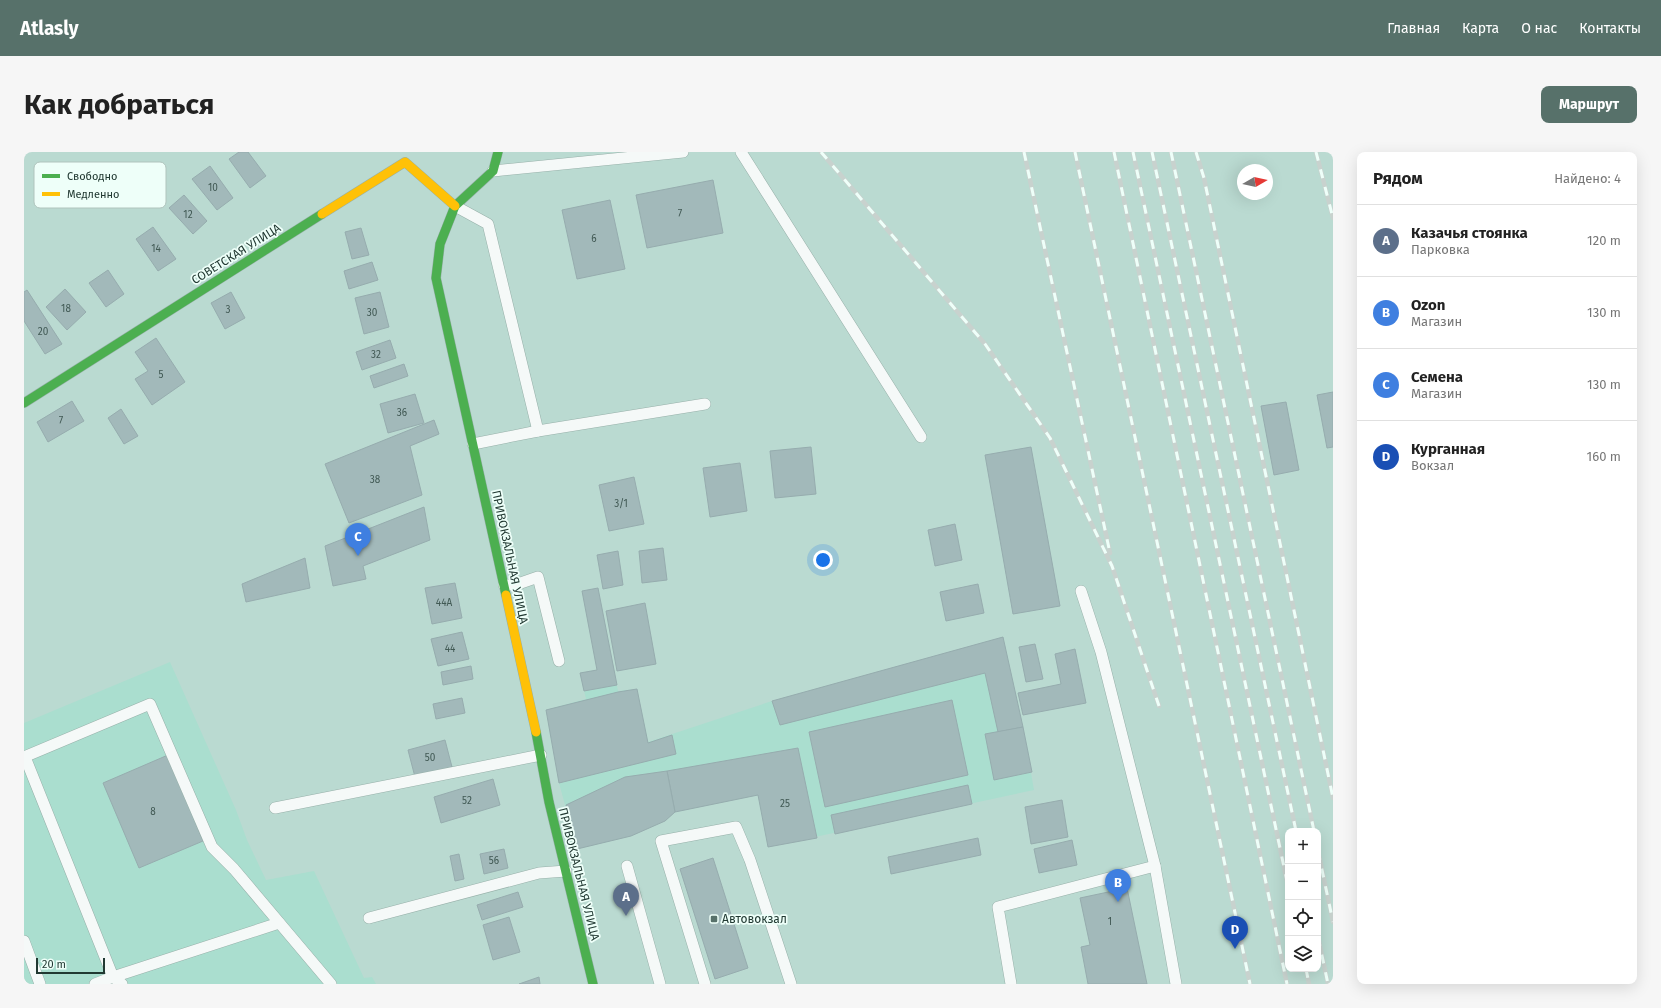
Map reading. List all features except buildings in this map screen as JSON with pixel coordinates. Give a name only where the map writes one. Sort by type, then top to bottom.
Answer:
[{"type":"street","points":[[493,171],[498,152]]},
{"type":"street","name":"СОВЕТСКАЯ УЛИЦА","points":[[24,403],[405,162],[456,206]]},
{"type":"street","name":"ПРИВОКЗАЛЬНАЯ УЛИЦА","points":[[493,171],[456,206],[440,244],[436,278],[541,755],[549,802],[593,984]]},
{"type":"lane","points":[[493,171],[683,152]]},
{"type":"lane","points":[[741,152],[921,437]]},
{"type":"lane","points":[[456,206],[488,224],[538,431]]},
{"type":"lane","points":[[473,444],[538,431],[705,404]]},
{"type":"lane","points":[[504,585],[515,584],[538,577],[559,661]]},
{"type":"lane","points":[[1081,591],[1101,652],[1155,866],[1176,984]]},
{"type":"lane","points":[[122,984],[113,977],[25,757],[150,704],[212,847],[234,869],[331,984]]},
{"type":"lane","points":[[275,808],[541,755]]},
{"type":"lane","points":[[705,984],[661,841],[736,827],[750,860],[791,984]]},
{"type":"lane","points":[[627,866],[660,984]]},
{"type":"lane","points":[[1010,984],[998,907],[1155,866]]},
{"type":"lane","points":[[369,918],[539,873],[566,871]]},
{"type":"lane","points":[[95,984],[279,923]]},
{"type":"lane","points":[[24,941],[40,984]]},
{"type":"shaded area","points":[[598,588],[618,691],[637,689],[648,742],[772,701],[1003,637],[1023,727],[1034,790],[768,847],[758,795],[675,812],[631,836],[577,849],[559,783],[546,710],[586,699],[580,673],[597,670]]},
{"type":"shaded area","points":[[170,662],[236,810],[247,840],[266,880],[314,871],[364,978],[372,977],[376,984],[24,984],[24,723]]},
{"type":"railway","points":[[821,152],[985,344],[1050,438],[1112,566],[1159,706]]},
{"type":"railway","points":[[1024,152],[1110,553]]},
{"type":"railway","points":[[1075,152],[1250,984]]},
{"type":"railway","points":[[1114,152],[1287,984]]},
{"type":"railway","points":[[1133,152],[1285,872]]},
{"type":"railway","points":[[1152,152],[1295,828]]},
{"type":"railway","points":[[1171,152],[1313,828]]},
{"type":"railway","points":[[1196,152],[1204,178],[1333,798]]},
{"type":"railway","points":[[1316,152],[1333,218]]},
{"type":"railway","points":[[1321,864],[1333,922]]},
{"type":"railway","points":[[1321,951],[1328,984]]},
{"type":"railway","points":[[1307,972],[1309,984]]},
{"type":"traffic: fast","points":[[498,152],[493,171],[455,206],[440,244],[436,278],[506,595]]},
{"type":"traffic: fast","points":[[24,403],[322,214]]},
{"type":"traffic: fast","points":[[536,732],[549,802],[593,984]]},
{"type":"traffic: slow","points":[[322,214],[405,162],[455,206]]},
{"type":"traffic: slow","points":[[506,595],[536,732]]},
{"type":"place","name":"Семена","points":[[358,556]]},
{"type":"place","name":"Ozon","points":[[1118,902]]},
{"type":"place","name":"Казачья стоянка","points":[[626,916]]},
{"type":"place","name":"Автовокзал","points":[[714,919]]},
{"type":"place","name":"Курганная","points":[[1235,949]]}]
